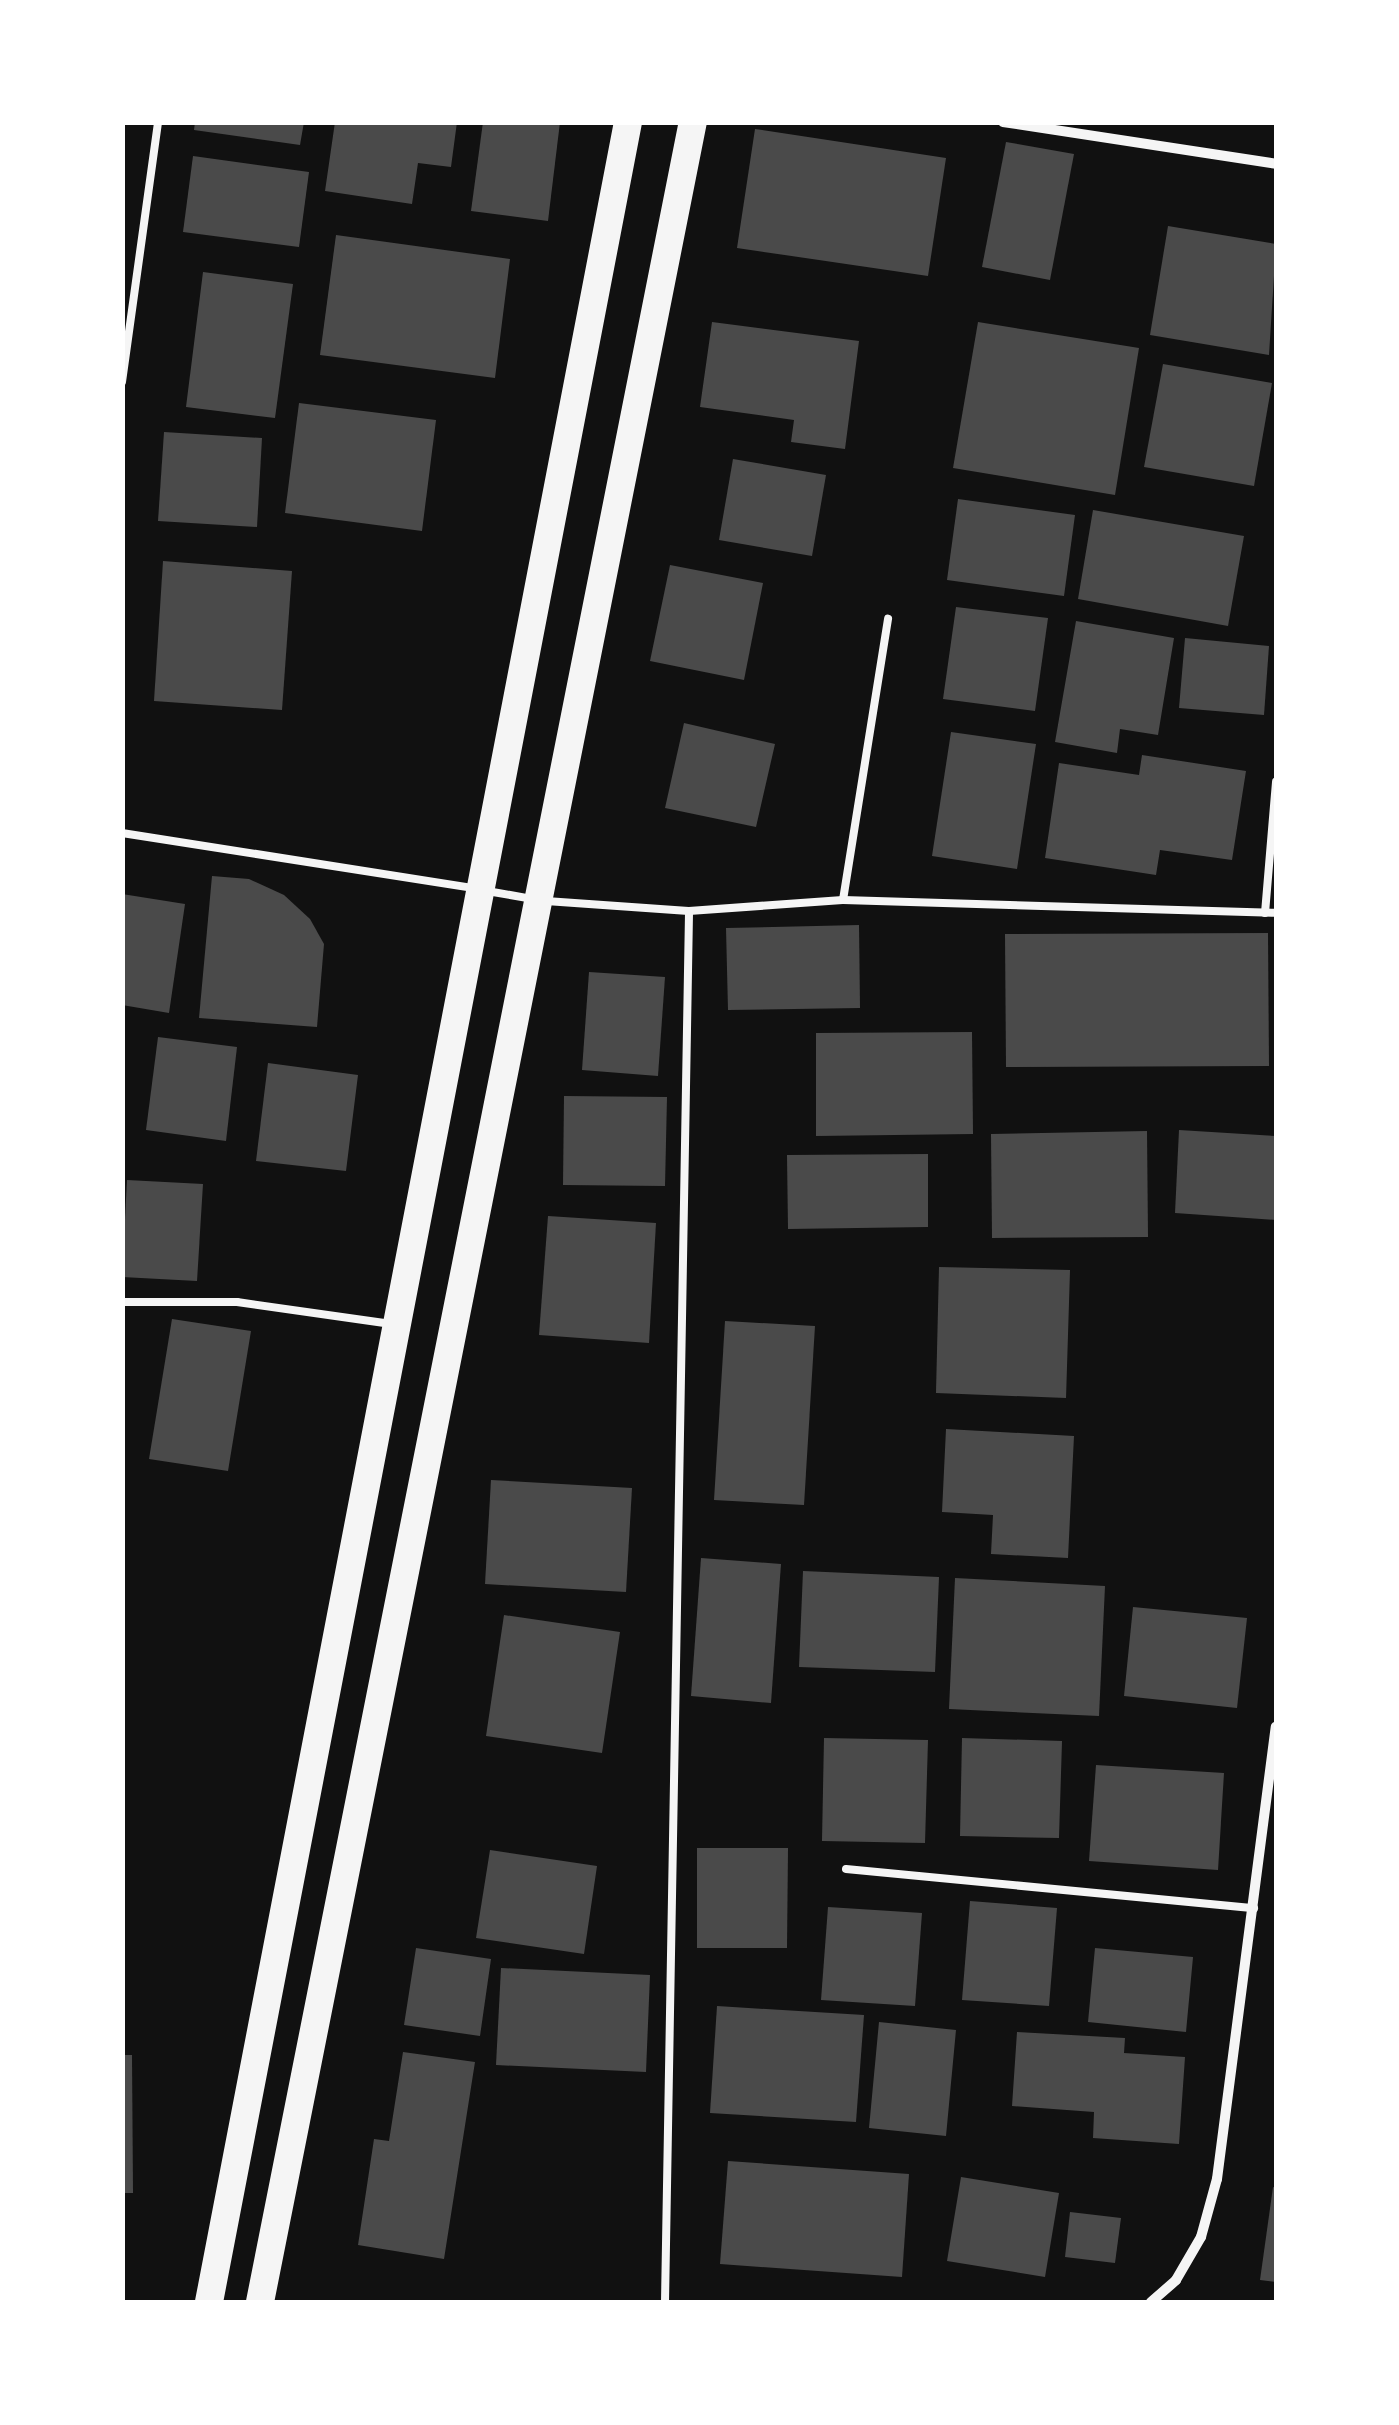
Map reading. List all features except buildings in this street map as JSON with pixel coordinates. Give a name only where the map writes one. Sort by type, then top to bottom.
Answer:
[{"type":"highway","points":[[209,2302],[628,122]]},
{"type":"highway","points":[[260,2302],[543,901],[693,122]]},
{"type":"street","points":[[1004,122],[1276,164]]},
{"type":"street","points":[[1152,2302],[1176,2280],[1201,2237],[1217,2179],[1276,1726]]},
{"type":"lane","points":[[122,382],[158,122]]},
{"type":"lane","points":[[843,900],[888,619]]},
{"type":"lane","points":[[1265,913],[1276,781]]},
{"type":"lane","points":[[122,833],[543,901],[690,910],[843,900],[1276,913]]},
{"type":"lane","points":[[665,2302],[690,910]]},
{"type":"lane","points":[[122,1302],[236,1302],[396,1325]]},
{"type":"lane","points":[[846,1869],[1254,1908]]}]
